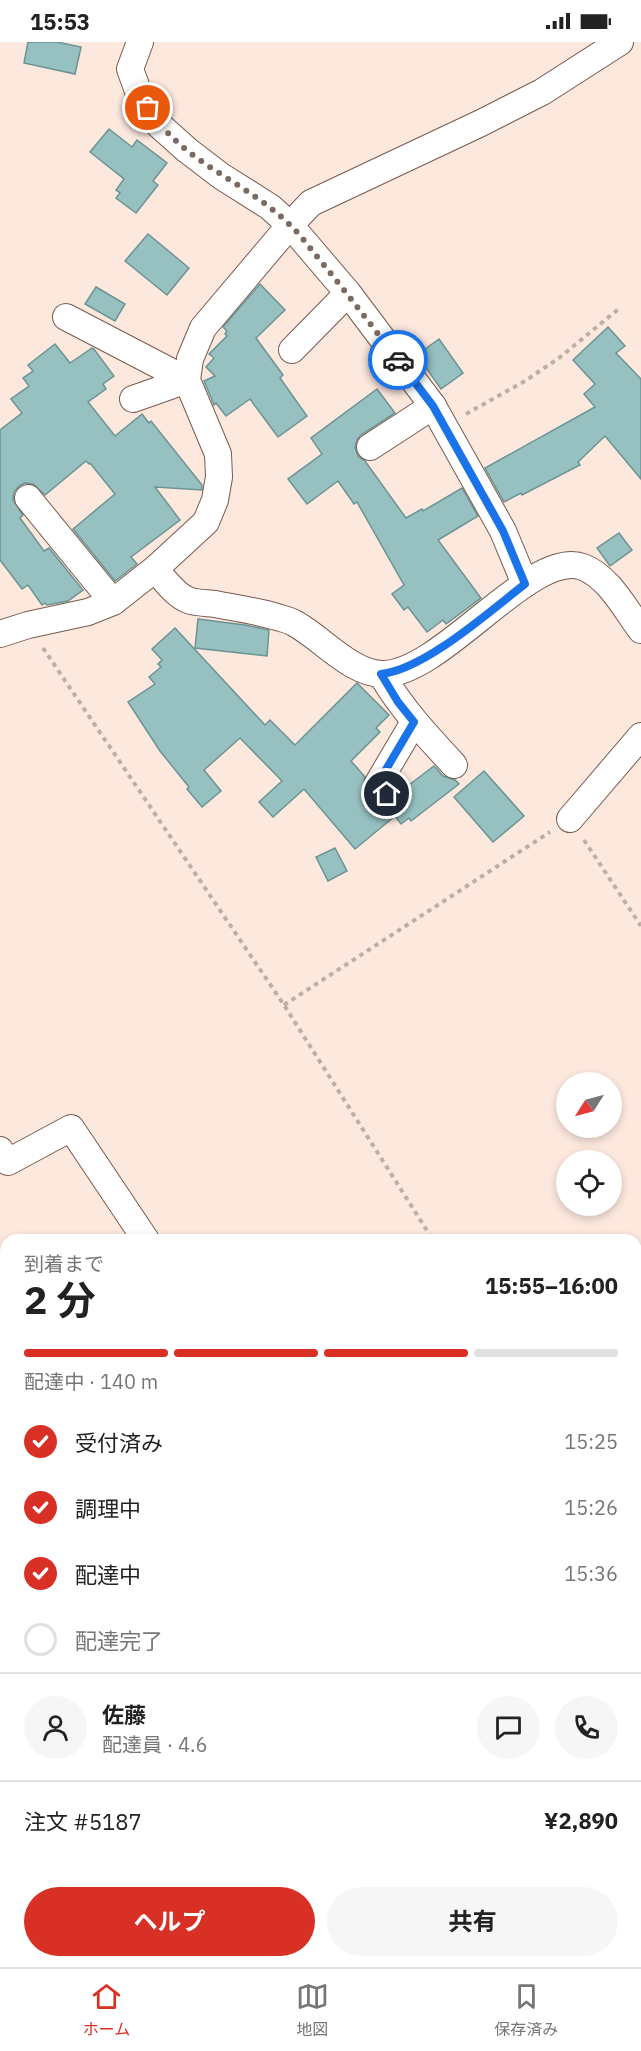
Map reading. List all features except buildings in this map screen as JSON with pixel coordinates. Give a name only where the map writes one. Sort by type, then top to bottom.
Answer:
[{"type":"street","points":[[140,42],[129,69],[138,91],[159,125],[221,176],[270,207],[290,225],[348,293],[438,416],[503,531],[525,584]]},
{"type":"street","points":[[0,634],[28,625],[88,612],[112,602],[154,569],[206,522],[215,500],[219,477],[218,454],[187,380],[190,359],[203,328],[311,203],[532,97],[620,42]]},
{"type":"street","points":[[292,350],[348,293]]},
{"type":"street","points":[[66,317],[187,380]]},
{"type":"street","points":[[133,399],[187,380]]},
{"type":"street","points":[[370,447],[438,416]]},
{"type":"street","points":[[28,498],[112,602]]},
{"type":"street","points":[[154,569],[172,588],[188,600],[258,611],[294,623],[343,658],[364,669],[381,674],[392,673],[439,649],[525,584],[552,569],[570,564],[585,567],[606,582],[641,630]]},
{"type":"street","points":[[381,674],[398,702],[414,722],[454,765]]},
{"type":"street","points":[[387,794],[378,783],[414,722]]},
{"type":"street","points":[[570,819],[641,736]]},
{"type":"street","points":[[0,1150],[8,1162],[71,1128],[142,1234]]},
{"type":"path","points":[[438,416],[525,381],[559,358],[621,307]]},
{"type":"path","points":[[28,625],[284,1005],[429,1234]]},
{"type":"path","points":[[284,1005],[570,819],[641,926]]},
{"type":"way so far","points":[[148,108],[159,125],[187,150],[221,176],[270,207],[290,225],[348,293],[398,360]]},
{"type":"route","points":[[387,794],[378,783],[414,722],[398,702],[381,674],[392,673],[439,649],[525,584],[503,531],[433,406],[398,360]]}]
